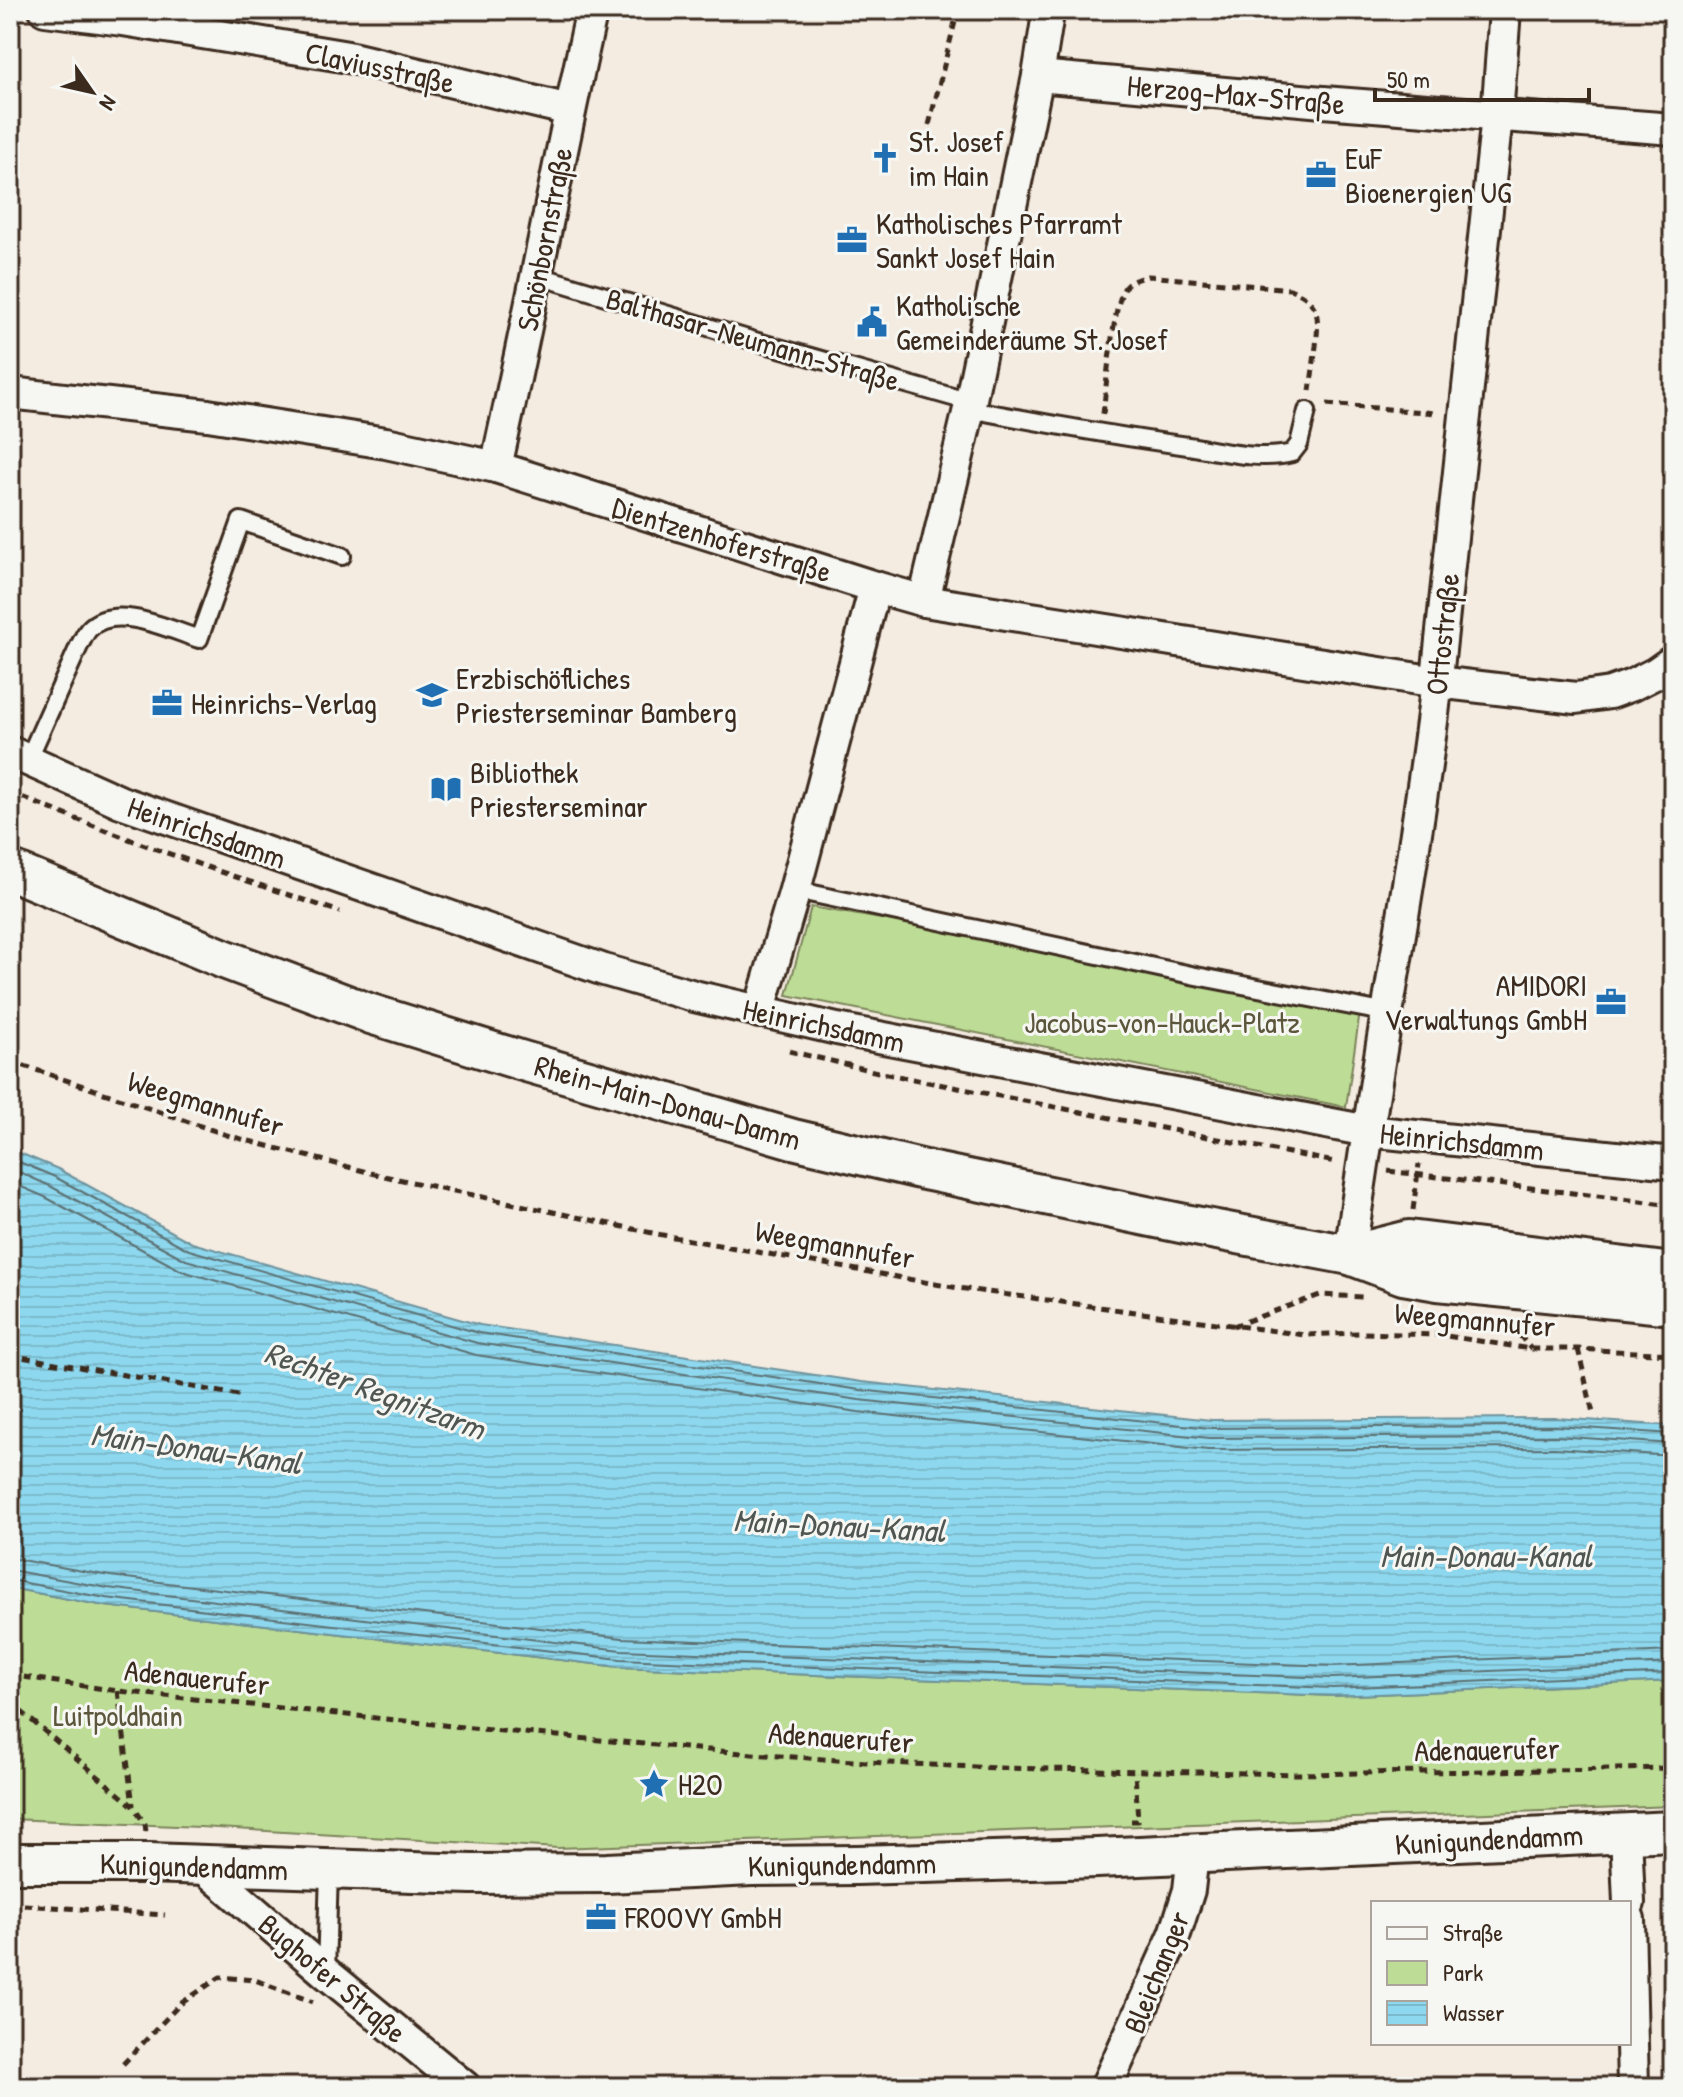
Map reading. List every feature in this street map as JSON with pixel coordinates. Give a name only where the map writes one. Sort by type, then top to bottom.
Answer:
[{"type":"street","name":"Claviusstraße","points":[[45,10],[348,57],[570,110]]},
{"type":"street","name":"Schönbornstraße","points":[[496,467],[592,10]]},
{"type":"street","points":[[924,601],[970,406],[1038,76],[1048,14],[1046,10]]},
{"type":"street","name":"Ottostraße","points":[[1350,1255],[1423,794],[1437,682],[1497,116],[1505,10]]},
{"type":"street","name":"Herzog-Max-Straße","points":[[1038,76],[1673,129]]},
{"type":"street","name":"Dientzenhoferstraße","points":[[10,393],[208,415],[386,443],[496,467],[924,601],[1437,682],[1576,698],[1610,693],[1632,685],[1673,661]]},
{"type":"street","points":[[759,1012],[795,890],[875,587]]},
{"type":"street","name":"Heinrichsdamm","points":[[19,756],[121,802],[604,970],[759,1012],[1368,1131],[1673,1163]]},
{"type":"street","name":"Rhein-Main-Donau-Damm","points":[[10,870],[224,959],[371,1014],[793,1139],[1190,1225],[1350,1255],[1403,1275],[1673,1305]]},
{"type":"street","name":"Rhein-Main-Donau-Damm","points":[[1350,1255],[1409,1240],[1673,1273]]},
{"type":"street","name":"Kunigundendamm","points":[[10,1863],[149,1863],[471,1874],[607,1873],[1193,1854],[1673,1831]]},
{"type":"street","points":[[1626,1833],[1629,1901]]},
{"type":"street","name":"Bleichanger","points":[[1106,2087],[1175,1934],[1189,1890],[1193,1854]]},
{"type":"street","name":"Bughofer Straße","points":[[203,1867],[465,2087]]},
{"type":"street","points":[[1631,2003],[1633,2087]]},
{"type":"lane","name":"Balthasar-Neumann-Straße","points":[[536,275],[970,406],[1101,434],[1279,456],[1292,453],[1299,444],[1307,411]]},
{"type":"lane","points":[[19,756],[89,629],[105,619],[124,617],[199,639],[241,521],[342,556]]},
{"type":"lane","points":[[795,890],[1196,976],[1388,1013]]},
{"type":"lane","points":[[326,1973],[329,1870]]},
{"type":"path","points":[[929,125],[958,10]]},
{"type":"path","points":[[1101,434],[1117,308],[1125,288],[1136,279],[1148,276],[1290,289],[1304,295],[1314,307],[1319,320],[1307,411]]},
{"type":"path","points":[[1307,411],[1315,404],[1465,415]]},
{"type":"path","name":"Weegmannufer","points":[[10,1061],[230,1136],[394,1178],[657,1234],[943,1286],[1305,1335],[1440,1335],[1531,1349],[1673,1354]]},
{"type":"path","points":[[1232,1327],[1320,1295],[1368,1297]]},
{"type":"path","points":[[1578,1349],[1593,1413]]},
{"type":"path","points":[[10,1355],[244,1396]]},
{"type":"path","name":"Adenauerufer","points":[[10,1675],[118,1691],[495,1731],[752,1754],[998,1768],[1299,1774],[1673,1768]]},
{"type":"path","points":[[10,1702],[133,1806],[118,1691]]},
{"type":"path","points":[[1135,1772],[1138,1821]]},
{"type":"path","points":[[10,1904],[165,1915]]},
{"type":"path","points":[[123,2064],[180,2004],[220,1977],[255,1980],[311,2001],[324,2010]]},
{"type":"green space","name":"Jacobus-von-Hauck-Platz","points":[[811,907],[1360,1012],[1346,1107],[787,995]]},
{"type":"green space","name":"Luitpoldhain","points":[[10,1588],[105,1606],[619,1667],[1333,1696],[1673,1681],[1673,1806],[558,1848],[10,1819]]},
{"type":"water","points":[[10,1149],[58,1169],[192,1243],[480,1325],[862,1382],[1211,1420],[1556,1418],[1673,1426],[1673,1681],[1333,1696],[619,1667],[105,1606],[10,1588]]},
{"type":"place","name":"St. Josef im Hain","points":[[885,158]]},
{"type":"place","name":"EuF Bioenergien UG","points":[[1321,175]]},
{"type":"place","name":"Katholisches Pfarramt Sankt Josef Hain","points":[[852,240]]},
{"type":"place","name":"Katholische Gemeinderäume St. Josef","points":[[872,322]]},
{"type":"place","name":"Erzbischöfliches Priesterseminar Bamberg","points":[[432,695]]},
{"type":"place","name":"Heinrichs-Verlag","points":[[167,703]]},
{"type":"place","name":"Bibliothek Priesterseminar","points":[[446,789]]},
{"type":"place","name":"AMIDORI Verwaltungs GmbH","points":[[1611,1002]]},
{"type":"place","name":"H2O","points":[[654,1784]]},
{"type":"place","name":"FROOVY GmbH","points":[[601,1917]]},
{"type":"water label","name":"Rechter Regnitzarm","points":[[375,1390]]},
{"type":"water label","name":"Main-Donau-Kanal","points":[[196,1448]]},
{"type":"water label","name":"Main-Donau-Kanal","points":[[839,1525]]},
{"type":"water label","name":"Main-Donau-Kanal","points":[[1486,1555]]}]
